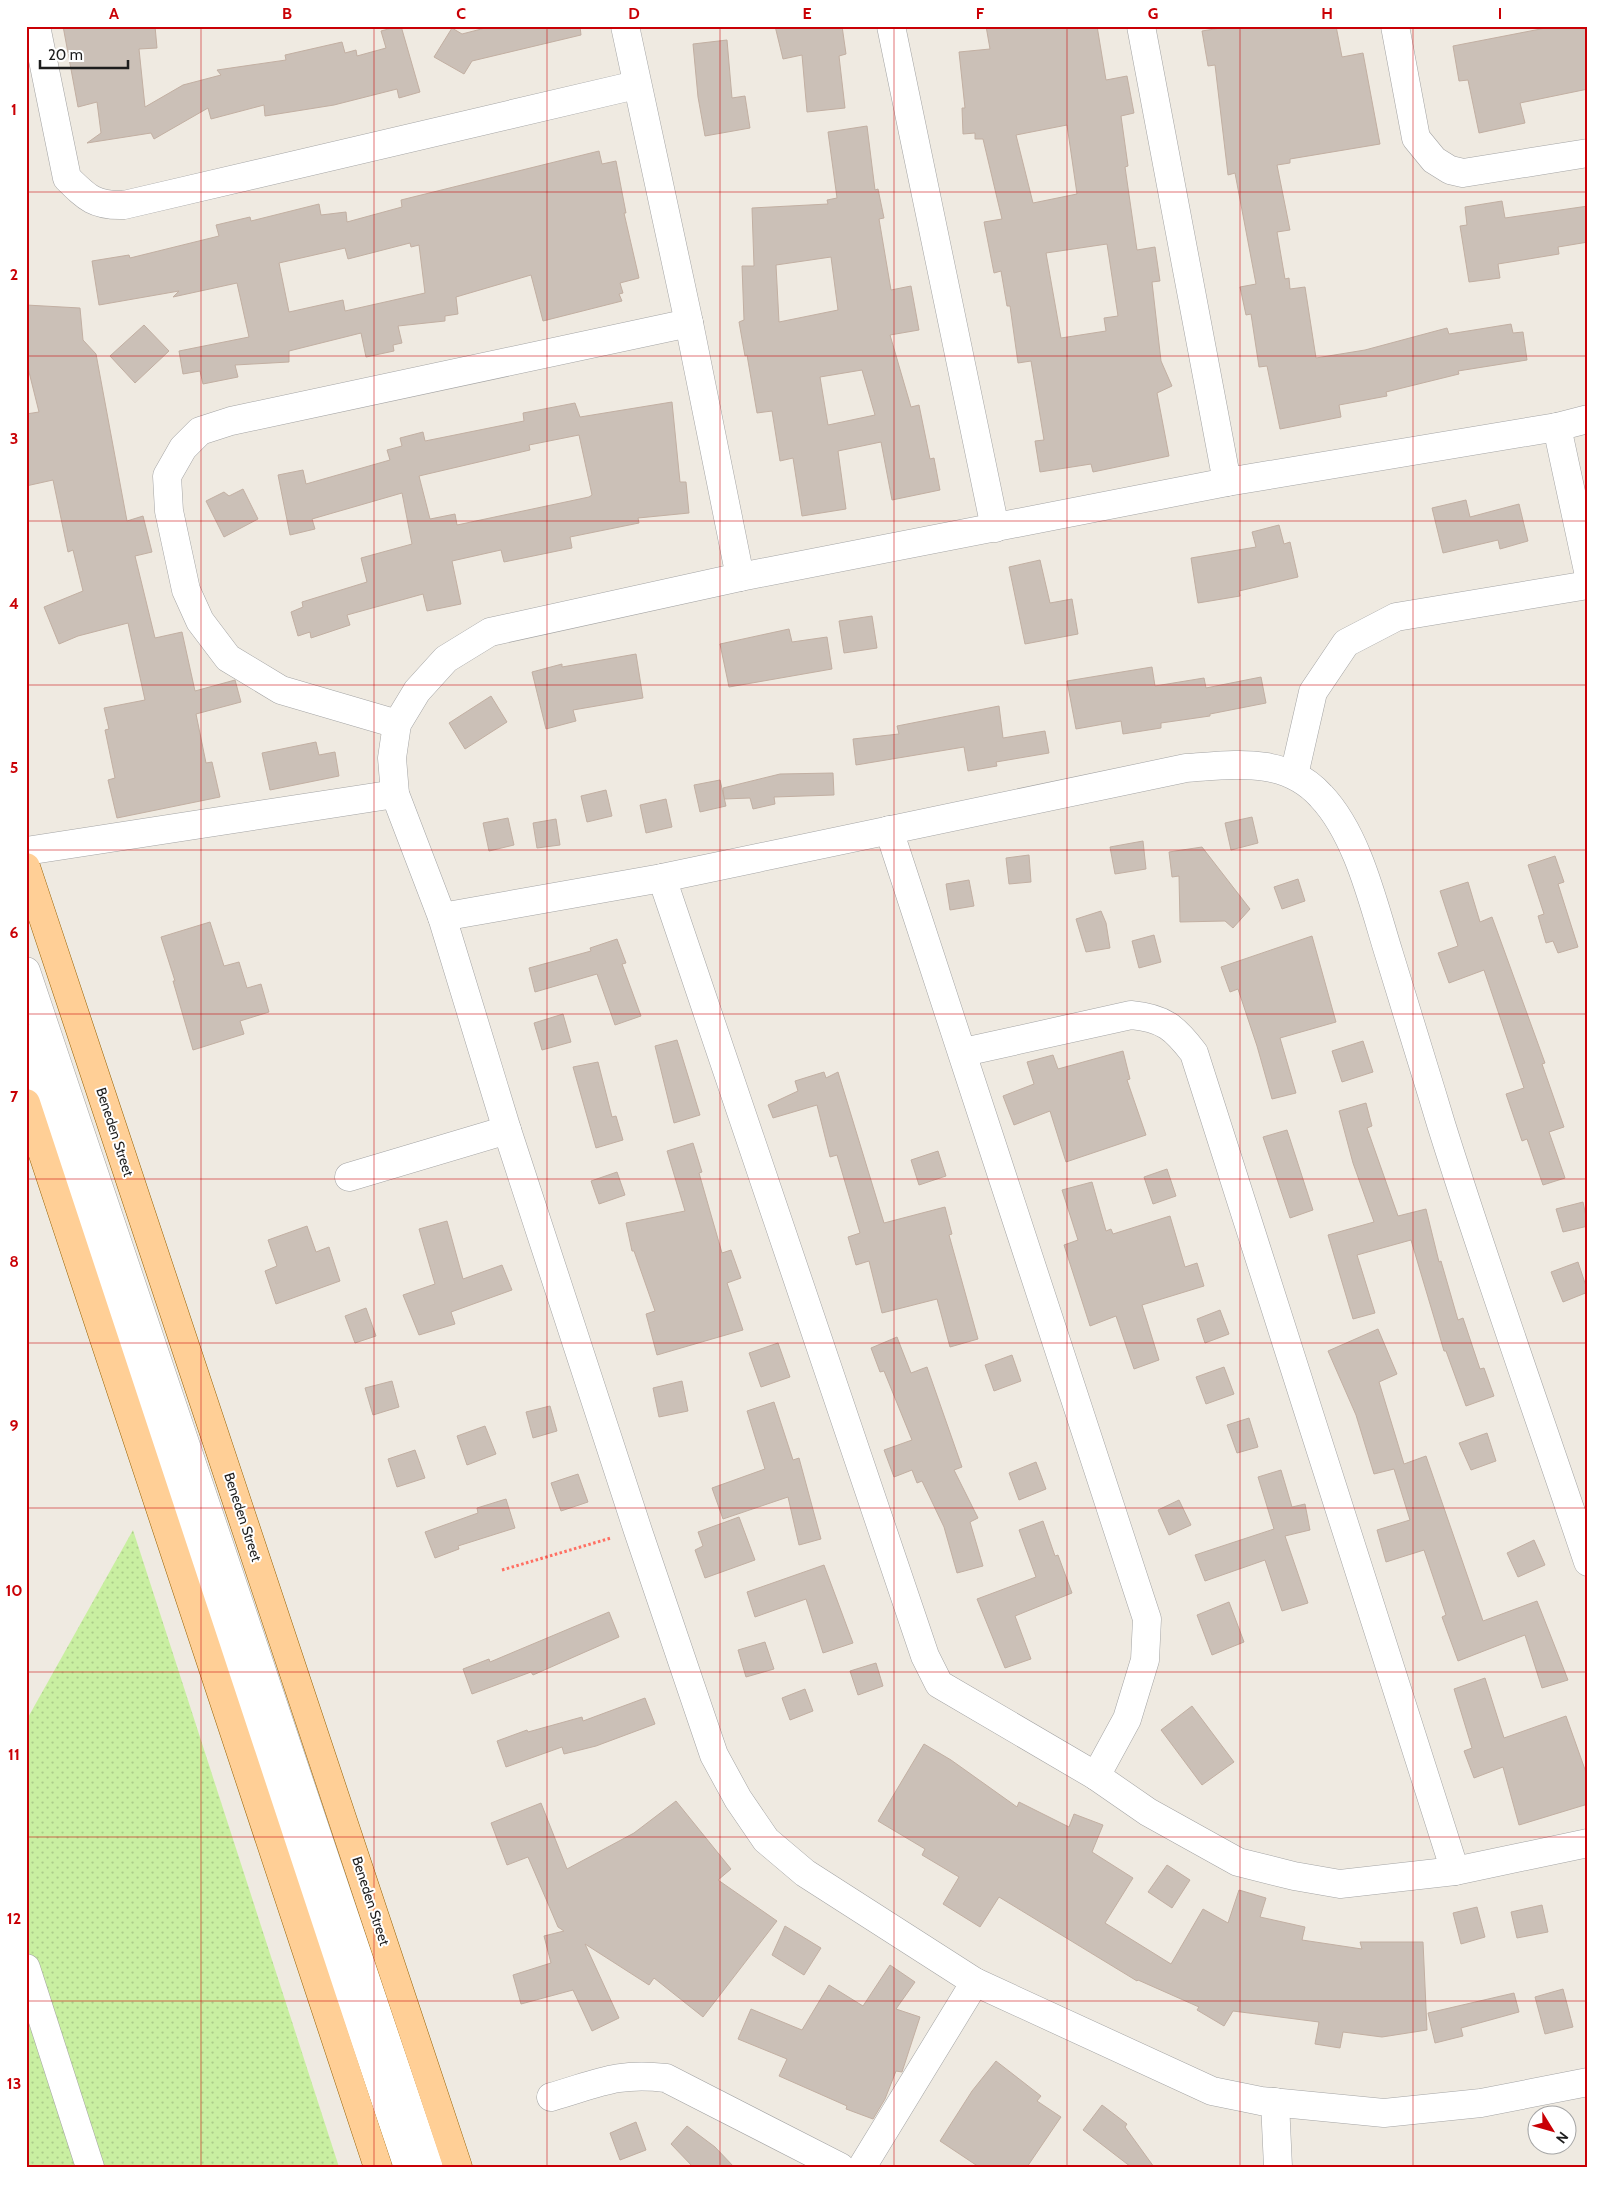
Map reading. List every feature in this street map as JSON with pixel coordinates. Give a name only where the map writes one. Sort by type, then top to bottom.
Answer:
[{"type":"main road","name":"Beneden Street","points":[[26,867],[458,2167]]},
{"type":"main road","points":[[26,1103],[378,2167]]},
{"type":"street","points":[[36,26],[67,178],[84,194],[104,205],[124,205],[636,85]]},
{"type":"street","points":[[625,26],[636,85],[689,323],[740,577]]},
{"type":"street","points":[[891,26],[995,528]]},
{"type":"street","points":[[1141,26],[1227,482]]},
{"type":"street","points":[[1395,26],[1416,138],[1434,160],[1450,170],[1463,173],[1588,153]]},
{"type":"street","points":[[396,724],[280,690],[228,658],[212,640],[186,590],[169,511],[167,476],[183,448],[200,431],[231,421],[689,323]]},
{"type":"street","points":[[1588,419],[1557,427],[1227,482],[740,577],[490,632],[446,659],[417,691],[396,724],[392,758],[396,794],[442,917],[507,1130],[638,1531],[714,1755],[738,1799],[766,1840],[805,1873],[975,1982],[1212,2091],[1275,2102],[1384,2113],[1481,2103],[1588,2082]]},
{"type":"street","points":[[1294,775],[1313,692],[1346,643],[1396,617],[1587,569],[1557,427]]},
{"type":"street","points":[[442,917],[662,878],[1186,768],[1251,764],[1271,767],[1294,775],[1322,796],[1344,826],[1365,879],[1452,1158],[1588,1562]]},
{"type":"street","points":[[26,852],[396,794]]},
{"type":"street","points":[[889,830],[964,1052],[1147,1619],[1145,1660],[1127,1719],[1096,1776]]},
{"type":"street","points":[[662,878],[925,1656],[939,1684],[1096,1776],[1148,1812],[1238,1862],[1284,1874],[1340,1884],[1455,1871],[1588,1843]]},
{"type":"street","points":[[26,970],[429,2167]]},
{"type":"street","points":[[964,1052],[1131,1015],[1152,1017],[1178,1032],[1194,1053],[1455,1871]]},
{"type":"street","points":[[26,1038],[408,2167]]},
{"type":"street","points":[[349,1177],[507,1130]]},
{"type":"street","points":[[26,1968],[90,2167]]},
{"type":"street","points":[[862,2167],[975,1982]]},
{"type":"street","points":[[551,2097],[610,2078],[640,2075],[666,2078],[840,2167]]},
{"type":"street","points":[[1275,2102],[1278,2167]]},
{"type":"path","points":[[502,1570],[638,1531]]},
{"type":"green space","points":[[133,1530],[339,2167],[26,2167],[26,1721]]},
{"type":"building","points":[[63,26],[155,26],[157,48],[139,49],[145,107],[183,85],[221,75],[217,70],[286,60],[285,55],[342,42],[345,53],[356,50],[357,56],[386,48],[381,31],[399,26],[401,26],[420,92],[399,98],[397,89],[334,105],[265,116],[264,105],[211,119],[208,108],[154,139],[151,133],[87,143],[101,133],[97,102],[78,107]]},
{"type":"building","points":[[493,26],[580,26],[581,35],[472,61],[464,74],[434,57],[452,28],[462,34]]},
{"type":"building","points":[[775,26],[842,26],[846,54],[839,56],[845,108],[807,112],[802,55],[783,59]]},
{"type":"building","points":[[986,26],[1097,26],[1106,80],[1127,76],[1134,113],[1121,116],[1128,166],[1125,167],[1137,250],[1155,247],[1160,281],[1152,282],[1161,361],[1172,386],[1157,393],[1169,456],[1093,472],[1091,464],[1040,472],[1035,441],[1044,440],[1031,361],[1018,363],[1010,306],[1007,306],[1001,271],[994,273],[984,222],[1002,219],[983,139],[975,139],[975,133],[963,134],[962,108],[965,108],[959,52],[990,49]],"holes":[[[1067,125],[1077,194],[1033,203],[1016,135]],[[1107,244],[1118,316],[1104,318],[1106,331],[1061,338],[1046,253]]]},
{"type":"building","points":[[1233,26],[1336,26],[1342,57],[1363,53],[1380,144],[1290,159],[1290,163],[1277,165],[1290,230],[1277,232],[1285,279],[1289,278],[1290,289],[1305,287],[1316,358],[1365,350],[1447,328],[1449,334],[1511,324],[1513,333],[1523,332],[1527,360],[1458,371],[1459,374],[1386,392],[1387,396],[1339,405],[1341,417],[1280,429],[1267,366],[1259,367],[1251,314],[1246,315],[1240,287],[1256,284],[1235,173],[1228,175],[1215,65],[1208,66],[1202,31]]},
{"type":"building","points":[[1556,26],[1588,26],[1588,89],[1520,103],[1525,123],[1479,133],[1468,80],[1459,81],[1453,46]]},
{"type":"building","points":[[727,40],[732,98],[745,96],[750,128],[705,136],[698,97],[693,44]]},
{"type":"building","points":[[867,126],[875,190],[878,189],[884,218],[879,219],[891,290],[911,286],[919,330],[890,335],[911,407],[919,405],[930,459],[934,458],[940,490],[892,500],[881,442],[838,451],[846,509],[802,516],[793,458],[780,461],[772,411],[757,413],[739,322],[744,320],[742,266],[754,266],[752,208],[828,204],[827,200],[837,198],[828,132]],"holes":[[[831,257],[838,310],[779,322],[776,265]],[[862,370],[875,415],[828,425],[820,377]]]},
{"type":"building","points":[[599,151],[602,164],[616,161],[626,213],[624,213],[639,278],[620,283],[623,293],[619,294],[622,301],[543,321],[531,275],[456,297],[458,314],[445,316],[445,321],[398,326],[402,343],[393,345],[394,351],[366,357],[361,333],[289,351],[289,362],[235,365],[238,377],[203,384],[200,371],[183,374],[179,351],[249,337],[237,283],[173,297],[179,291],[99,305],[92,261],[129,255],[130,258],[219,236],[216,225],[250,217],[251,221],[319,204],[321,215],[346,212],[347,222],[402,207],[401,200]],"holes":[[[410,243],[411,247],[419,245],[425,293],[345,311],[343,300],[289,312],[279,263],[345,248],[348,259]]]},
{"type":"building","points":[[1502,201],[1505,218],[1588,206],[1588,242],[1558,247],[1559,254],[1498,264],[1500,278],[1469,282],[1460,226],[1467,225],[1465,207]]},
{"type":"building","points":[[26,305],[80,308],[83,340],[96,354],[127,521],[143,516],[152,552],[135,556],[155,638],[182,632],[195,691],[235,680],[241,702],[196,714],[206,763],[212,762],[220,797],[117,818],[108,780],[115,778],[105,730],[109,729],[104,708],[145,700],[128,623],[78,636],[59,644],[44,607],[83,591],[73,550],[68,552],[53,480],[26,486],[26,414],[39,412],[26,360]]},
{"type":"building","points":[[144,325],[169,351],[135,383],[110,356]]},
{"type":"building","points":[[672,402],[680,482],[686,482],[689,513],[638,518],[639,523],[570,537],[572,548],[504,562],[501,550],[452,561],[461,604],[427,611],[423,594],[347,615],[350,625],[311,638],[310,632],[298,636],[291,612],[303,607],[302,602],[367,582],[361,558],[412,544],[402,493],[312,519],[315,529],[290,535],[278,475],[303,470],[306,484],[390,460],[387,450],[402,446],[400,438],[423,432],[425,441],[524,421],[523,413],[575,403],[580,417]],"holes":[[[579,435],[592,495],[457,525],[455,514],[430,519],[419,476],[530,450],[529,445]]]},
{"type":"building","points":[[243,489],[258,519],[224,537],[206,501],[224,492],[229,496]]},
{"type":"building","points":[[1466,500],[1470,517],[1519,504],[1528,541],[1500,549],[1498,540],[1443,553],[1432,508]]},
{"type":"building","points":[[1279,525],[1284,544],[1290,542],[1298,577],[1239,591],[1240,596],[1198,603],[1191,558],[1256,547],[1252,532]]},
{"type":"building","points":[[1040,560],[1050,603],[1072,599],[1078,634],[1025,644],[1009,567]]},
{"type":"building","points":[[872,616],[877,648],[844,653],[839,621]]},
{"type":"building","points":[[789,629],[792,642],[827,637],[832,669],[729,687],[720,644]]},
{"type":"building","points":[[636,654],[643,698],[573,710],[576,721],[546,729],[532,672],[562,664],[562,667]]},
{"type":"building","points":[[1152,667],[1155,686],[1204,678],[1206,688],[1261,677],[1266,703],[1210,714],[1210,716],[1161,723],[1161,728],[1123,734],[1121,721],[1076,729],[1067,681]]},
{"type":"building","points":[[491,696],[507,722],[465,749],[449,723]]},
{"type":"building","points":[[999,706],[1003,738],[1045,731],[1049,753],[996,762],[997,766],[968,771],[964,747],[856,765],[853,739],[899,734],[897,726]]},
{"type":"building","points":[[316,742],[319,755],[335,752],[339,776],[270,790],[262,753]]},
{"type":"building","points":[[833,773],[834,795],[774,797],[775,804],[753,809],[750,798],[724,799],[723,788],[780,774]]},
{"type":"building","points":[[720,780],[726,806],[700,812],[694,785]]},
{"type":"building","points":[[606,790],[612,816],[587,822],[581,796]]},
{"type":"building","points":[[666,799],[672,827],[646,833],[640,805]]},
{"type":"building","points":[[1252,817],[1258,843],[1231,850],[1225,823]]},
{"type":"building","points":[[508,818],[514,845],[489,851],[483,823]]},
{"type":"building","points":[[556,819],[560,845],[537,848],[533,823]]},
{"type":"building","points":[[1143,841],[1146,869],[1115,874],[1110,847]]},
{"type":"building","points":[[1202,847],[1250,909],[1233,928],[1225,921],[1180,922],[1179,876],[1172,877],[1169,852]]},
{"type":"building","points":[[1029,855],[1031,882],[1009,884],[1006,858]]},
{"type":"building","points":[[1555,856],[1564,882],[1558,884],[1578,947],[1558,953],[1553,941],[1546,943],[1538,916],[1544,914],[1528,865]]},
{"type":"building","points":[[1298,879],[1305,901],[1282,909],[1274,887]]},
{"type":"building","points":[[969,880],[974,906],[950,910],[946,884]]},
{"type":"building","points":[[1468,882],[1480,922],[1492,917],[1545,1063],[1542,1064],[1564,1127],[1549,1132],[1565,1178],[1543,1185],[1527,1139],[1522,1141],[1506,1094],[1524,1088],[1484,970],[1449,983],[1438,953],[1458,946],[1440,891]]},
{"type":"building","points":[[1101,911],[1106,923],[1110,948],[1086,952],[1076,919]]},
{"type":"building","points":[[210,922],[224,966],[239,962],[247,988],[261,984],[269,1012],[240,1021],[244,1034],[193,1050],[161,937]]},
{"type":"building","points":[[1154,935],[1161,962],[1139,968],[1132,941]]},
{"type":"building","points":[[1312,936],[1336,1022],[1280,1038],[1296,1093],[1272,1099],[1238,989],[1230,992],[1221,967]]},
{"type":"building","points":[[617,939],[626,963],[622,964],[641,1016],[615,1025],[597,974],[535,992],[529,968],[591,951],[590,948]]},
{"type":"building","points":[[563,1014],[571,1042],[542,1050],[534,1023]]},
{"type":"building","points":[[677,1040],[700,1115],[674,1123],[655,1046]]},
{"type":"building","points":[[1363,1041],[1373,1072],[1342,1082],[1332,1051]]},
{"type":"building","points":[[1123,1051],[1130,1079],[1127,1080],[1146,1135],[1066,1162],[1050,1111],[1014,1125],[1003,1096],[1034,1084],[1027,1062],[1053,1055],[1058,1069]]},
{"type":"building","points":[[598,1062],[612,1117],[616,1116],[623,1140],[596,1148],[573,1067]]},
{"type":"building","points":[[824,1072],[826,1078],[838,1072],[884,1223],[945,1207],[952,1234],[949,1235],[978,1339],[950,1347],[937,1299],[882,1313],[869,1261],[856,1265],[848,1237],[860,1233],[837,1155],[830,1157],[817,1105],[773,1118],[768,1105],[798,1091],[795,1081]]},
{"type":"building","points":[[1366,1103],[1372,1126],[1367,1128],[1398,1216],[1426,1209],[1439,1262],[1441,1261],[1458,1320],[1463,1318],[1480,1369],[1484,1368],[1494,1396],[1466,1406],[1446,1351],[1444,1351],[1411,1240],[1357,1255],[1375,1313],[1353,1319],[1328,1235],[1374,1222],[1353,1163],[1339,1111]]},
{"type":"building","points":[[1287,1130],[1313,1210],[1290,1218],[1263,1137]]},
{"type":"building","points":[[693,1143],[702,1172],[699,1173],[722,1253],[731,1250],[741,1278],[727,1283],[743,1330],[657,1355],[646,1314],[655,1311],[634,1251],[632,1251],[626,1223],[685,1211],[667,1151]]},
{"type":"building","points":[[938,1151],[946,1176],[919,1185],[911,1160]]},
{"type":"building","points":[[1167,1169],[1176,1196],[1153,1204],[1144,1177]]},
{"type":"building","points":[[617,1172],[625,1195],[599,1204],[591,1181]]},
{"type":"building","points":[[1092,1182],[1106,1231],[1111,1229],[1113,1234],[1170,1216],[1185,1267],[1197,1263],[1204,1286],[1142,1305],[1159,1360],[1134,1369],[1116,1316],[1090,1326],[1064,1245],[1078,1240],[1062,1190]]},
{"type":"building","points":[[1583,1202],[1588,1226],[1563,1232],[1556,1209]]},
{"type":"building","points":[[447,1221],[463,1279],[502,1265],[512,1290],[451,1312],[455,1324],[419,1335],[403,1295],[435,1284],[419,1229]]},
{"type":"building","points":[[307,1226],[316,1252],[329,1247],[340,1281],[276,1304],[265,1271],[277,1266],[268,1240]]},
{"type":"building","points":[[1578,1262],[1588,1292],[1563,1302],[1551,1272]]},
{"type":"building","points":[[366,1308],[376,1336],[355,1343],[345,1316]]},
{"type":"building","points":[[1220,1310],[1229,1334],[1205,1343],[1197,1319]]},
{"type":"building","points":[[1378,1329],[1397,1374],[1379,1382],[1404,1464],[1426,1456],[1483,1621],[1537,1601],[1568,1680],[1542,1688],[1525,1635],[1458,1661],[1442,1617],[1446,1615],[1424,1550],[1386,1562],[1377,1530],[1410,1520],[1394,1469],[1374,1474],[1356,1415],[1328,1351]]},
{"type":"building","points":[[897,1337],[911,1373],[927,1367],[962,1467],[954,1470],[978,1518],[970,1522],[983,1566],[957,1573],[944,1527],[922,1481],[917,1483],[912,1470],[894,1477],[884,1450],[912,1440],[884,1371],[880,1372],[871,1348]]},
{"type":"building","points":[[778,1343],[790,1377],[761,1387],[749,1353]]},
{"type":"building","points":[[1012,1355],[1021,1381],[994,1391],[985,1365]]},
{"type":"building","points":[[1224,1367],[1234,1394],[1206,1404],[1196,1377]]},
{"type":"building","points":[[392,1381],[399,1407],[373,1415],[365,1388]]},
{"type":"building","points":[[682,1381],[688,1411],[659,1417],[653,1388]]},
{"type":"building","points":[[774,1402],[793,1460],[799,1458],[821,1539],[799,1545],[788,1497],[723,1519],[712,1488],[765,1469],[747,1411]]},
{"type":"building","points":[[550,1406],[557,1431],[533,1438],[526,1412]]},
{"type":"building","points":[[1249,1418],[1258,1447],[1237,1453],[1227,1425]]},
{"type":"building","points":[[485,1426],[496,1454],[467,1465],[457,1436]]},
{"type":"building","points":[[1487,1433],[1496,1461],[1471,1470],[1459,1443]]},
{"type":"building","points":[[415,1450],[425,1478],[397,1487],[388,1459]]},
{"type":"building","points":[[1036,1462],[1046,1489],[1019,1500],[1009,1473]]},
{"type":"building","points":[[1281,1470],[1292,1507],[1305,1504],[1310,1530],[1285,1536],[1308,1603],[1282,1611],[1265,1560],[1205,1581],[1195,1555],[1274,1529],[1258,1477]]},
{"type":"building","points":[[578,1474],[588,1502],[561,1511],[551,1483]]},
{"type":"building","points":[[506,1499],[515,1528],[458,1546],[459,1549],[435,1558],[425,1532],[478,1513],[477,1508]]},
{"type":"building","points":[[1179,1500],[1191,1525],[1169,1535],[1158,1510]]},
{"type":"building","points":[[739,1517],[755,1560],[705,1578],[695,1550],[703,1546],[698,1532]]},
{"type":"building","points":[[1043,1521],[1055,1556],[1058,1555],[1072,1593],[1015,1616],[1031,1659],[1005,1668],[977,1599],[1036,1577],[1019,1530]]},
{"type":"building","points":[[1534,1540],[1545,1565],[1518,1577],[1507,1553]]},
{"type":"building","points":[[824,1565],[853,1643],[823,1653],[806,1599],[755,1617],[747,1592]]},
{"type":"building","points":[[1229,1602],[1244,1642],[1212,1655],[1197,1615]]},
{"type":"building","points":[[609,1612],[619,1637],[533,1675],[531,1672],[472,1694],[463,1669],[489,1659],[490,1662]]},
{"type":"building","points":[[765,1642],[774,1669],[746,1677],[738,1650]]},
{"type":"building","points":[[876,1663],[883,1686],[858,1695],[850,1671]]},
{"type":"building","points":[[1485,1678],[1504,1738],[1566,1716],[1588,1778],[1588,1804],[1519,1825],[1503,1767],[1474,1778],[1464,1751],[1472,1748],[1454,1689]]},
{"type":"building","points":[[805,1689],[813,1711],[790,1720],[782,1698]]},
{"type":"building","points":[[645,1698],[655,1724],[596,1746],[564,1754],[562,1747],[506,1767],[497,1741],[527,1730],[528,1732],[582,1717],[583,1721]]},
{"type":"building","points":[[1192,1706],[1234,1762],[1202,1785],[1161,1730]]},
{"type":"building","points":[[924,1744],[951,1760],[1017,1807],[1019,1802],[1069,1827],[1074,1814],[1103,1825],[1092,1852],[1133,1878],[1105,1923],[1171,1964],[1203,1909],[1228,1923],[1239,1890],[1266,1898],[1260,1917],[1305,1927],[1302,1940],[1362,1949],[1360,1942],[1423,1942],[1427,2030],[1382,2037],[1343,2032],[1340,2048],[1315,2044],[1319,2022],[1233,2011],[1224,2026],[1197,2010],[1199,2007],[1137,1981],[999,1897],[980,1927],[943,1904],[959,1877],[922,1855],[925,1849],[878,1821]]},
{"type":"building","points":[[676,1801],[731,1869],[718,1880],[777,1921],[703,2017],[654,1978],[649,1985],[585,1944],[619,2018],[592,2031],[573,1990],[521,2004],[513,1975],[551,1963],[544,1936],[564,1931],[558,1927],[528,1857],[507,1865],[491,1823],[541,1803],[567,1869],[634,1833]]},
{"type":"building","points":[[1167,1865],[1190,1880],[1172,1908],[1148,1892]]},
{"type":"building","points":[[1542,1905],[1548,1932],[1517,1938],[1511,1912]]},
{"type":"building","points":[[1477,1907],[1485,1937],[1461,1944],[1453,1913]]},
{"type":"building","points":[[785,1926],[821,1948],[804,1975],[772,1955]]},
{"type":"building","points":[[890,1965],[915,1982],[896,2009],[920,2017],[902,2072],[896,2071],[885,2099],[873,2119],[846,2109],[847,2106],[779,2076],[787,2059],[738,2039],[751,2009],[802,2030],[829,1985],[863,2006]]},
{"type":"building","points":[[1563,1989],[1573,2027],[1545,2034],[1535,1997]]},
{"type":"building","points":[[1514,1993],[1519,2012],[1461,2028],[1463,2036],[1435,2043],[1428,2013]]},
{"type":"building","points":[[996,2061],[1041,2096],[1037,2101],[1061,2117],[1027,2167],[979,2167],[940,2141],[972,2091]]},
{"type":"building","points":[[1102,2105],[1127,2124],[1125,2127],[1154,2167],[1131,2167],[1083,2130]]},
{"type":"building","points":[[636,2122],[646,2150],[620,2160],[610,2133]]},
{"type":"building","points":[[687,2126],[715,2147],[734,2167],[693,2167],[671,2144]]}]
